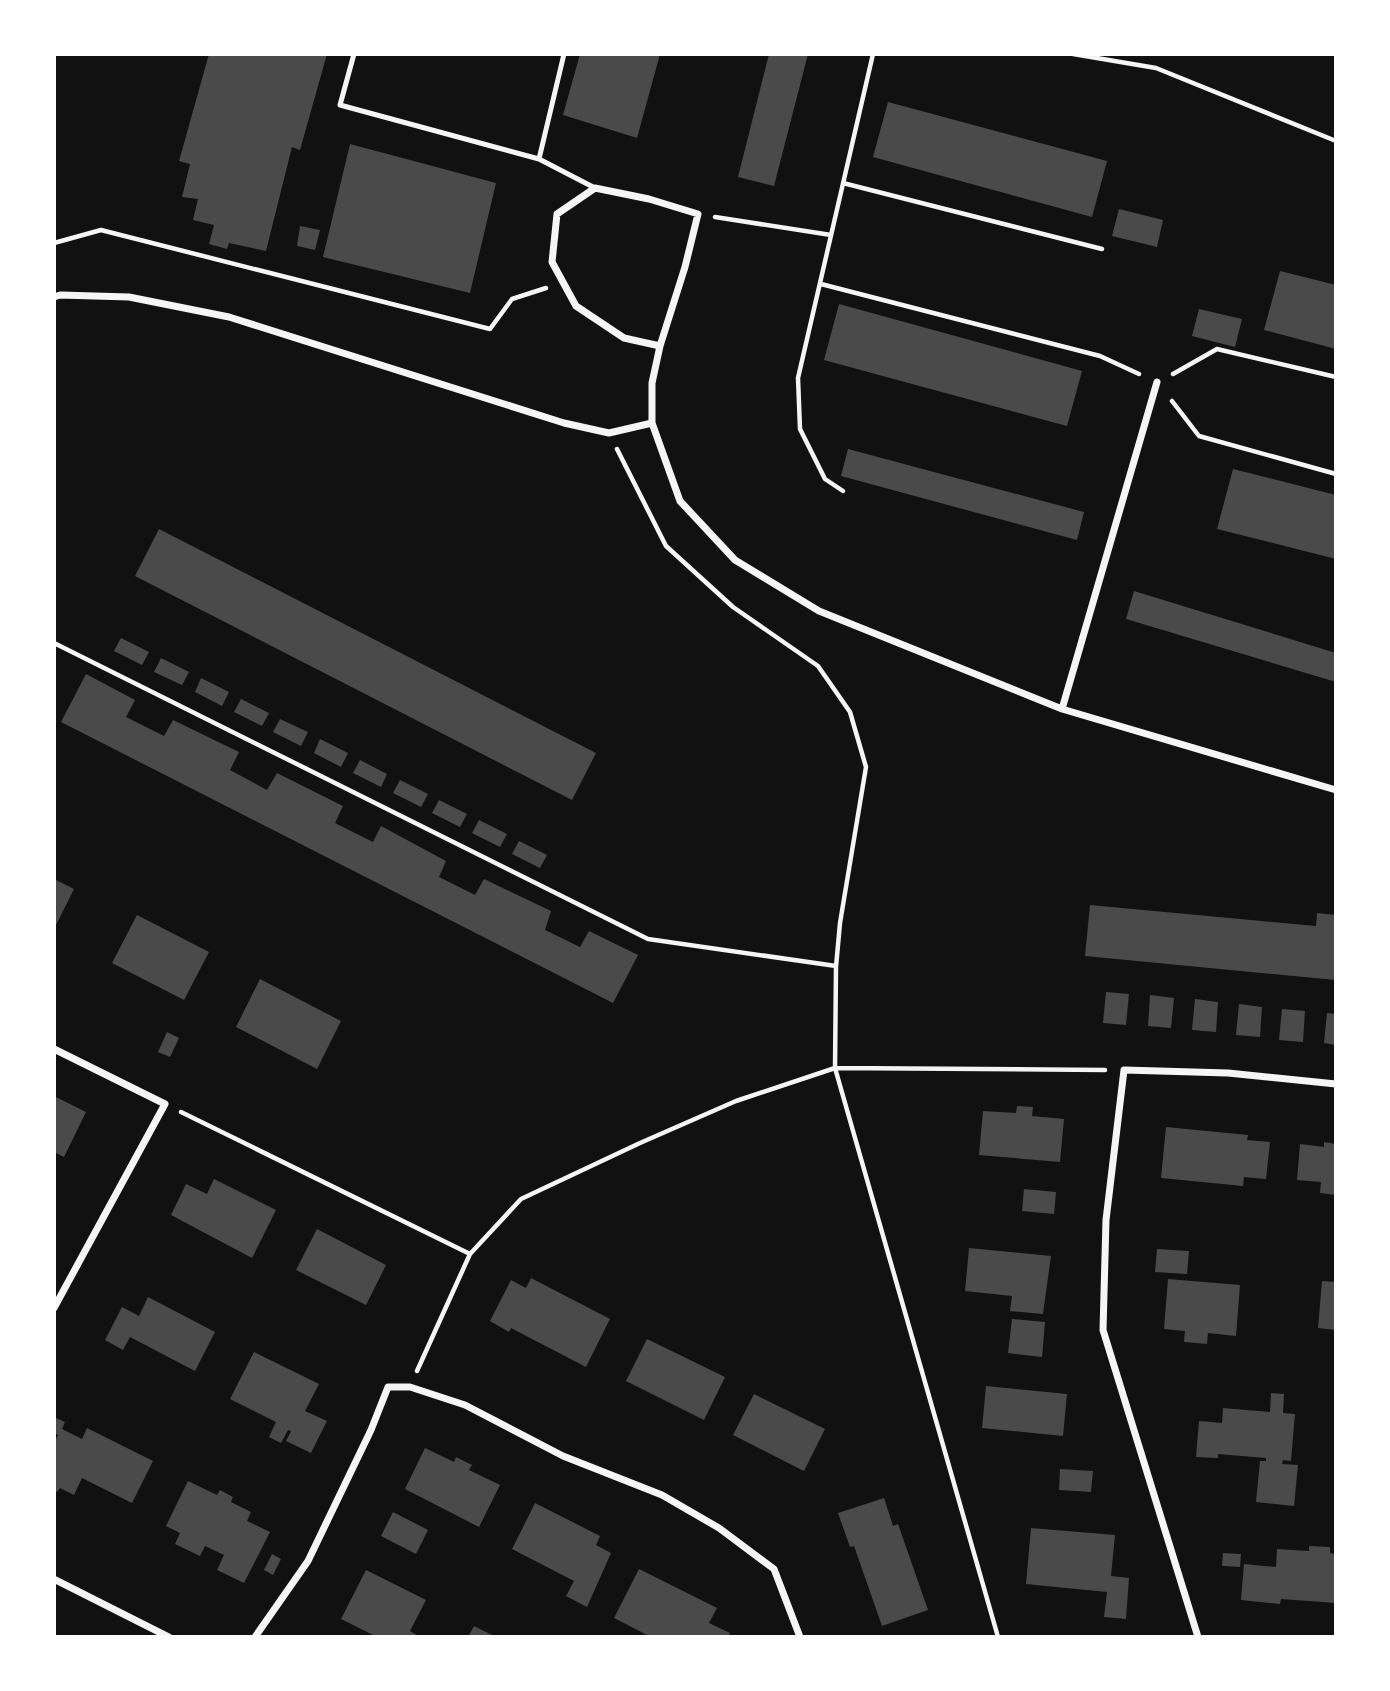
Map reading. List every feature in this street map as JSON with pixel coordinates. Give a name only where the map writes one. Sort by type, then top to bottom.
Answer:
[{"type":"street","points":[[660,346],[624,338],[576,306],[552,262],[557,214],[595,188],[649,199],[698,214],[685,267],[660,346],[652,383],[652,422],[680,500],[735,560],[820,611],[1062,709],[1336,790]]},
{"type":"street","points":[[54,297],[129,297],[229,317],[564,423],[609,433],[652,422]]},
{"type":"street","points":[[1062,709],[1157,382]]},
{"type":"street","points":[[54,1049],[165,1104],[54,1308]]},
{"type":"street","points":[[1198,1637],[1102,1330],[1107,1220],[1124,1070],[1228,1073],[1336,1084]]},
{"type":"street","points":[[255,1637],[308,1561],[371,1430],[388,1387],[410,1387],[465,1405],[563,1456],[662,1495],[719,1528],[774,1569],[800,1637]]},
{"type":"street","points":[[54,1579],[169,1637]]},
{"type":"lane","points":[[354,54],[340,104],[539,159],[595,188]]},
{"type":"lane","points":[[539,159],[564,54]]},
{"type":"path","points":[[843,491],[825,479],[800,429],[798,378],[873,54]]},
{"type":"path","points":[[1073,54],[1156,68],[1336,141]]},
{"type":"path","points":[[843,183],[1102,249]]},
{"type":"path","points":[[698,214],[831,235]]},
{"type":"path","points":[[54,243],[101,230],[490,329],[512,299],[564,283]]},
{"type":"path","points":[[821,284],[1100,356],[1157,382],[1199,436],[1336,474]]},
{"type":"path","points":[[1157,382],[1217,349],[1336,377]]},
{"type":"path","points":[[609,433],[666,546],[733,607],[818,666],[850,712],[866,767],[840,923],[836,967],[835,1068],[998,1637]]},
{"type":"path","points":[[54,643],[648,939],[836,967]]},
{"type":"path","points":[[410,1387],[470,1254],[522,1199],[640,1143],[736,1101],[835,1068],[1124,1070]]},
{"type":"path","points":[[165,1104],[470,1254]]},
{"type":"building","points":[[209,54],[327,54],[300,150],[292,147],[266,251],[229,243],[227,249],[209,244],[214,225],[193,220],[198,199],[182,197],[190,164],[179,161]]},
{"type":"building","points":[[580,54],[660,54],[637,138],[563,115]]},
{"type":"building","points":[[769,54],[808,54],[774,186],[738,177]]},
{"type":"building","points":[[888,102],[1107,161],[1092,217],[873,157]]},
{"type":"building","points":[[350,144],[496,183],[470,293],[323,257]]},
{"type":"building","points":[[1119,209],[1163,220],[1157,247],[1112,236]]},
{"type":"building","points":[[300,226],[320,230],[315,250],[297,246]]},
{"type":"building","points":[[1280,271],[1336,285],[1336,349],[1264,330]]},
{"type":"building","points":[[839,304],[1082,371],[1067,426],[824,360]]},
{"type":"building","points":[[1199,309],[1242,319],[1235,347],[1192,336]]},
{"type":"building","points":[[848,449],[1084,512],[1077,540],[841,476]]},
{"type":"building","points":[[1233,469],[1336,495],[1336,559],[1217,529]]},
{"type":"building","points":[[159,529],[596,753],[572,800],[135,576]]},
{"type":"building","points":[[1134,591],[1336,653],[1336,682],[1126,619]]},
{"type":"building","points":[[121,638],[149,652],[142,665],[114,651]]},
{"type":"building","points":[[161,658],[189,672],[182,685],[154,672]]},
{"type":"building","points":[[86,674],[135,700],[126,717],[164,736],[173,720],[239,752],[230,770],[267,790],[277,773],[343,806],[335,823],[373,842],[381,826],[446,861],[439,877],[475,895],[484,879],[551,911],[545,930],[580,947],[589,931],[638,955],[613,1003],[61,722]]},
{"type":"building","points":[[201,678],[229,692],[222,706],[195,692]]},
{"type":"building","points":[[241,699],[269,713],[262,726],[234,712]]},
{"type":"building","points":[[280,719],[308,732],[301,746],[273,732]]},
{"type":"building","points":[[320,739],[348,753],[341,767],[314,753]]},
{"type":"building","points":[[360,760],[387,774],[381,787],[353,773]]},
{"type":"building","points":[[400,780],[428,794],[421,807],[393,793]]},
{"type":"building","points":[[439,800],[467,814],[460,827],[432,813]]},
{"type":"building","points":[[479,820],[507,834],[500,847],[472,833]]},
{"type":"building","points":[[519,841],[547,855],[540,868],[512,854]]},
{"type":"building","points":[[54,879],[74,889],[54,929]]},
{"type":"building","points":[[1090,905],[1316,926],[1317,913],[1336,915],[1336,980],[1085,956]]},
{"type":"building","points":[[137,915],[209,952],[184,1000],[112,963]]},
{"type":"building","points":[[260,979],[341,1021],[317,1069],[236,1027]]},
{"type":"building","points":[[1106,992],[1129,994],[1126,1025],[1103,1023]]},
{"type":"building","points":[[1150,995],[1174,998],[1171,1028],[1148,1026]]},
{"type":"building","points":[[1195,999],[1218,1002],[1216,1032],[1192,1030]]},
{"type":"building","points":[[1239,1004],[1262,1007],[1260,1037],[1236,1035]]},
{"type":"building","points":[[1282,1009],[1305,1011],[1303,1042],[1279,1040]]},
{"type":"building","points":[[1327,1013],[1336,1014],[1336,1045],[1324,1043]]},
{"type":"building","points":[[167,1032],[179,1038],[170,1057],[158,1052]]},
{"type":"building","points":[[54,1096],[86,1112],[64,1157],[54,1152]]},
{"type":"building","points":[[1017,1106],[1033,1107],[1032,1116],[1064,1119],[1060,1162],[979,1155],[983,1111],[1016,1113]]},
{"type":"building","points":[[1166,1127],[1248,1135],[1247,1140],[1270,1142],[1266,1179],[1244,1177],[1243,1186],[1161,1178]]},
{"type":"building","points":[[1324,1142],[1336,1144],[1336,1195],[1320,1193],[1321,1182],[1297,1180],[1300,1144],[1324,1147]]},
{"type":"building","points":[[214,1179],[276,1210],[252,1258],[171,1215],[186,1184],[207,1194]]},
{"type":"building","points":[[1024,1189],[1056,1192],[1054,1214],[1022,1211]]},
{"type":"building","points":[[317,1229],[386,1265],[366,1305],[296,1270]]},
{"type":"building","points":[[969,1248],[1051,1256],[1043,1314],[1010,1311],[1012,1296],[965,1291]]},
{"type":"building","points":[[1157,1249],[1189,1251],[1187,1274],[1155,1272]]},
{"type":"building","points":[[531,1278],[610,1319],[586,1367],[511,1328],[509,1332],[490,1321],[511,1280],[526,1288]]},
{"type":"building","points":[[1168,1279],[1240,1285],[1236,1336],[1208,1333],[1207,1344],[1184,1342],[1185,1331],[1164,1329]]},
{"type":"building","points":[[1322,1281],[1336,1282],[1336,1330],[1318,1328]]},
{"type":"building","points":[[148,1297],[215,1332],[195,1371],[130,1337],[123,1350],[105,1340],[122,1307],[139,1316]]},
{"type":"building","points":[[1012,1319],[1045,1322],[1042,1357],[1008,1353]]},
{"type":"building","points":[[647,1339],[725,1377],[704,1420],[626,1381]]},
{"type":"building","points":[[254,1352],[319,1384],[305,1411],[327,1421],[311,1453],[286,1441],[291,1431],[288,1430],[281,1443],[269,1437],[276,1422],[230,1399]]},
{"type":"building","points":[[986,1386],[1067,1394],[1063,1436],[982,1428]]},
{"type":"building","points":[[1271,1393],[1284,1394],[1283,1413],[1295,1414],[1291,1461],[1283,1460],[1282,1464],[1298,1465],[1294,1506],[1256,1502],[1260,1461],[1266,1461],[1266,1458],[1218,1454],[1218,1458],[1196,1457],[1199,1421],[1222,1423],[1223,1408],[1270,1412]]},
{"type":"building","points":[[754,1394],[825,1429],[804,1471],[733,1435]]},
{"type":"building","points":[[54,1417],[65,1422],[62,1429],[82,1439],[87,1428],[153,1461],[132,1503],[82,1478],[74,1495],[60,1488],[57,1492],[54,1491],[54,1443],[58,1435],[54,1433]]},
{"type":"building","points":[[425,1448],[454,1462],[456,1457],[472,1465],[469,1470],[500,1485],[479,1527],[405,1489]]},
{"type":"building","points":[[1060,1469],[1093,1471],[1091,1492],[1059,1490]]},
{"type":"building","points":[[188,1481],[217,1495],[220,1490],[233,1497],[231,1502],[251,1512],[247,1521],[270,1532],[244,1583],[217,1570],[224,1555],[205,1546],[200,1556],[175,1544],[180,1533],[166,1526]]},
{"type":"building","points":[[884,1498],[893,1526],[898,1524],[928,1610],[882,1626],[854,1546],[850,1547],[838,1513]]},
{"type":"building","points":[[535,1503],[600,1536],[596,1545],[611,1553],[587,1607],[566,1596],[574,1581],[512,1549]]},
{"type":"building","points":[[393,1512],[428,1530],[416,1554],[381,1536]]},
{"type":"building","points":[[1031,1528],[1115,1535],[1111,1576],[1129,1578],[1126,1619],[1104,1617],[1107,1592],[1026,1584]]},
{"type":"building","points":[[1309,1546],[1330,1547],[1330,1553],[1336,1554],[1336,1603],[1281,1599],[1280,1604],[1241,1600],[1244,1564],[1276,1567],[1277,1549],[1309,1551]]},
{"type":"building","points":[[1223,1553],[1241,1554],[1240,1567],[1222,1566]]},
{"type":"building","points":[[272,1554],[281,1559],[273,1575],[264,1570]]},
{"type":"building","points":[[639,1569],[717,1608],[709,1623],[730,1633],[728,1637],[651,1637],[614,1618]]},
{"type":"building","points":[[366,1570],[426,1600],[410,1631],[420,1637],[377,1637],[341,1619]]},
{"type":"building","points":[[474,1626],[496,1637],[468,1637]]}]
